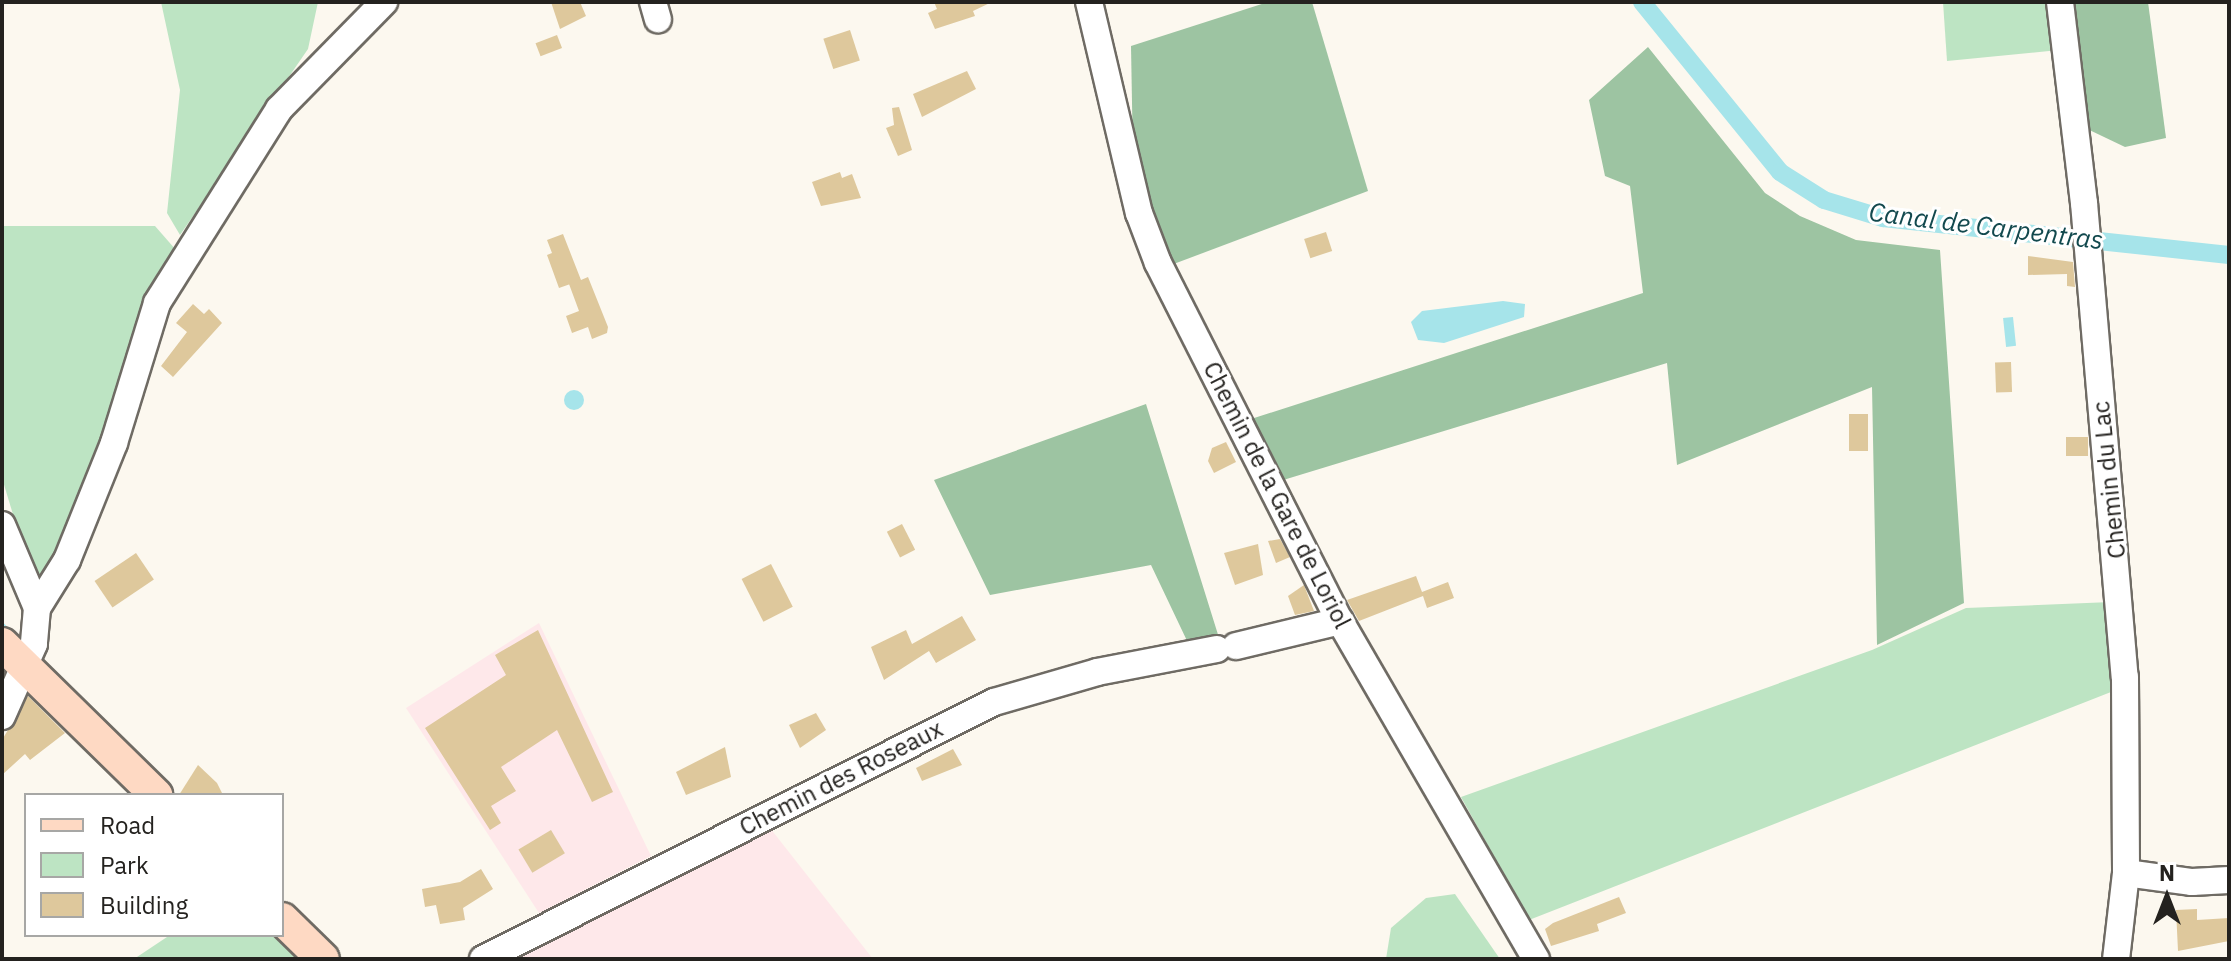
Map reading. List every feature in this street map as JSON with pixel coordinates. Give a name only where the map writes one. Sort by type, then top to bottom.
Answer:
[{"type":"main road","points":[[2,644],[154,793]]},
{"type":"main road","points":[[284,921],[323,959]]},
{"type":"street","points":[[2,716],[26,668],[37,608],[67,560],[114,443],[157,303],[279,109],[384,2]]},
{"type":"street","name":"Chemin de la Gare de Loriol","points":[[1089,2],[1139,213],[1158,263],[1340,621],[1536,959]]},
{"type":"street","name":"Chemin du Lac","points":[[2060,2],[2088,242],[2125,677],[2126,873],[2116,959]]},
{"type":"street","points":[[2,525],[37,608]]},
{"type":"street","name":"Chemin des Roseaux","points":[[483,959],[994,702],[1097,672],[1227,648],[1340,621]]},
{"type":"street","points":[[2126,873],[2192,882],[2229,880]]},
{"type":"shaded area","points":[[539,623],[651,856],[539,913],[406,708]]},
{"type":"shaded area","points":[[770,828],[873,959],[518,959]]},
{"type":"green space","points":[[161,2],[318,2],[308,49],[180,235],[167,213],[180,90]]},
{"type":"green space","points":[[1268,2],[1312,2],[1368,191],[1171,265],[1133,159],[1131,46]]},
{"type":"green space","points":[[1943,2],[2053,2],[2059,50],[1947,61]]},
{"type":"green space","points":[[2066,2],[2148,2],[2166,138],[2125,147],[2081,126]]},
{"type":"green space","points":[[1648,47],[1765,193],[1800,216],[1856,240],[1940,250],[1964,603],[1877,645],[1872,387],[1677,465],[1667,363],[1280,481],[1251,419],[1643,293],[1630,186],[1605,176],[1589,100]]},
{"type":"green space","points":[[2,226],[155,226],[176,250],[63,548],[44,578],[31,574],[2,478]]},
{"type":"green space","points":[[1146,404],[1220,641],[1189,645],[1151,565],[990,595],[934,480]]},
{"type":"green space","points":[[2111,602],[2111,692],[1529,920],[1461,797],[1872,650],[1966,608]]},
{"type":"green space","points":[[1455,894],[1500,959],[1386,959],[1391,928],[1426,898]]},
{"type":"green space","points":[[167,937],[278,937],[301,959],[134,959]]},
{"type":"water","points":[[1503,301],[1525,304],[1524,317],[1444,343],[1418,340],[1411,322],[1422,311]]},
{"type":"water","points":[[2013,317],[2016,346],[2006,347],[2003,318]]},
{"type":"water","points":[[574,390],[581,393],[584,400],[581,407],[574,410],[567,407],[564,400],[567,393]]},
{"type":"building","points":[[551,2],[580,2],[586,16],[560,29]]},
{"type":"building","points":[[934,2],[992,2],[973,11],[975,16],[935,29],[928,13],[937,9]]},
{"type":"building","points":[[850,30],[860,60],[833,69],[823,39]]},
{"type":"building","points":[[557,35],[562,48],[541,56],[536,43]]},
{"type":"building","points":[[967,71],[976,89],[922,117],[913,94]]},
{"type":"building","points":[[899,107],[912,150],[898,156],[886,128],[894,125],[892,108]]},
{"type":"building","points":[[840,172],[842,178],[852,174],[861,198],[821,206],[812,182]]},
{"type":"building","points":[[1326,232],[1332,251],[1310,258],[1304,239]]},
{"type":"building","points":[[563,234],[581,280],[588,277],[608,327],[607,333],[592,339],[588,327],[572,333],[566,316],[579,311],[569,284],[559,288],[547,255],[552,253],[547,240]]},
{"type":"building","points":[[2028,256],[2073,262],[2075,287],[2067,286],[2067,274],[2028,275]]},
{"type":"building","points":[[193,304],[204,314],[209,309],[222,323],[173,377],[161,366],[187,332],[176,323]]},
{"type":"building","points":[[2011,362],[2012,392],[1996,393],[1995,363]]},
{"type":"building","points":[[1849,414],[1868,414],[1868,451],[1849,451]]},
{"type":"building","points":[[2066,437],[2088,437],[2088,456],[2066,456]]},
{"type":"building","points":[[1226,442],[1236,462],[1214,473],[1208,461],[1212,448]]},
{"type":"building","points":[[902,524],[915,550],[900,558],[887,532]]},
{"type":"building","points":[[1280,539],[1290,557],[1276,563],[1268,541]]},
{"type":"building","points":[[1258,544],[1263,575],[1235,585],[1224,553]]},
{"type":"building","points":[[136,553],[154,580],[112,607],[95,581]]},
{"type":"building","points":[[771,564],[793,607],[763,622],[742,579]]},
{"type":"building","points":[[1416,576],[1422,592],[1448,582],[1454,598],[1427,608],[1423,596],[1359,621],[1347,600]]},
{"type":"building","points":[[1304,585],[1314,611],[1295,615],[1288,596]]},
{"type":"building","points":[[962,616],[976,640],[936,663],[929,651],[884,680],[871,647],[906,630],[912,644]]},
{"type":"building","points":[[538,630],[613,792],[592,802],[557,730],[501,767],[516,791],[491,806],[501,823],[490,830],[425,728],[506,675],[495,655]]},
{"type":"building","points":[[28,696],[65,733],[30,760],[25,754],[2,775],[2,740]]},
{"type":"building","points":[[816,713],[826,730],[800,748],[789,725]]},
{"type":"building","points":[[725,747],[731,777],[686,795],[676,772]]},
{"type":"building","points":[[953,749],[962,765],[922,781],[916,768]]},
{"type":"building","points":[[198,765],[217,783],[222,793],[180,793]]},
{"type":"building","points":[[551,830],[565,853],[532,873],[518,850]]},
{"type":"building","points":[[481,869],[493,889],[463,908],[465,920],[440,924],[436,905],[425,907],[422,889],[460,882]]},
{"type":"building","points":[[1619,897],[1626,913],[1597,924],[1599,931],[1551,946],[1545,929],[1553,923]]},
{"type":"building","points":[[2197,909],[2197,920],[2229,918],[2229,941],[2178,951],[2176,910]]},
{"type":"waterway","name":"Canal de Carpentras","points":[[1642,2],[1780,172],[1824,200],[1883,218],[2229,255]]},
{"type":"waterway","points":[[2,625],[10,633]]}]
